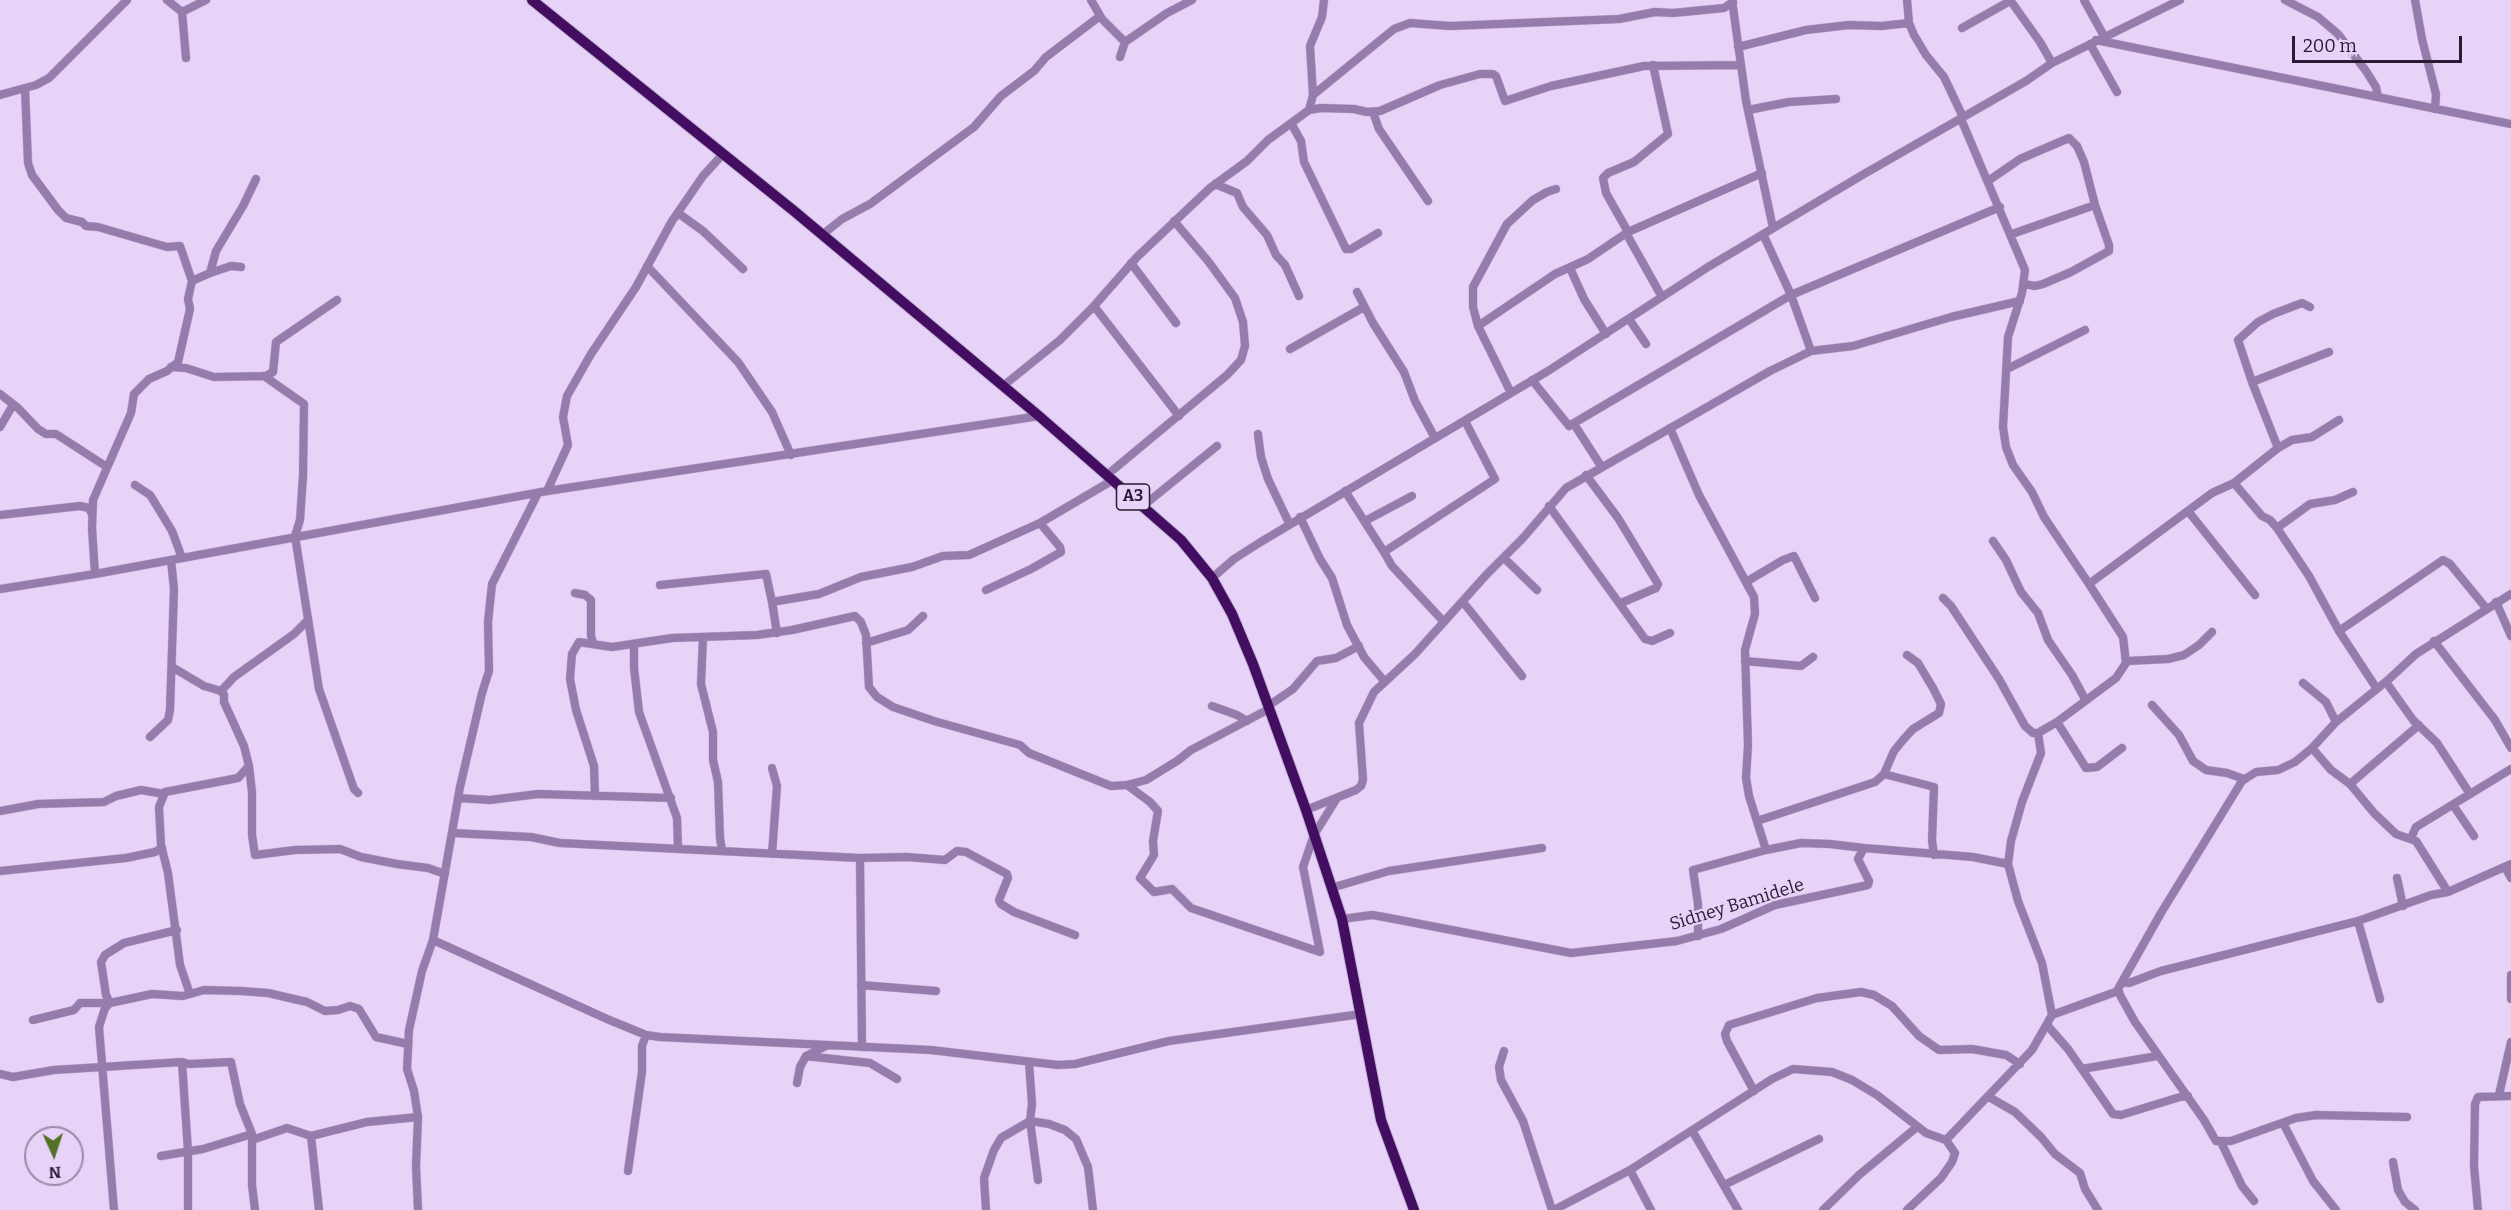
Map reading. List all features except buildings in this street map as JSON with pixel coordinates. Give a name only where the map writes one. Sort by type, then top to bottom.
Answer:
[{"type":"highway","name":"A3","points":[[532,0],[822,235],[1039,416],[1181,540],[1212,578],[1232,614],[1269,708],[1342,919],[1380,1120],[1414,1210]]},
{"type":"street","points":[[0,95],[49,78],[127,0]]},
{"type":"street","points":[[167,0],[182,12],[186,58]]},
{"type":"street","points":[[182,12],[206,0]]},
{"type":"street","points":[[1091,0],[1100,16],[1125,42]]},
{"type":"street","points":[[1120,57],[1125,42],[1167,13],[1192,0]]},
{"type":"street","points":[[1309,110],[1313,95],[1310,46],[1322,17],[1324,0]]},
{"type":"street","points":[[1907,0],[1909,23],[1926,55],[1944,77],[2012,234],[2025,270],[2020,301],[2008,337],[2004,427],[2006,447],[2013,465],[2032,492],[2044,517],[2123,637],[2127,661],[2116,678],[2057,722],[2038,733],[2033,733],[2025,726],[1999,680],[1951,606],[1943,598]]},
{"type":"street","points":[[1962,28],[2010,0],[2052,63]]},
{"type":"street","points":[[2084,0],[2104,36]]},
{"type":"street","points":[[1212,578],[1234,559],[1289,523],[1511,393],[1773,228],[2052,63],[2162,4],[2180,0]]},
{"type":"street","points":[[2285,0],[2318,16],[2338,34],[2366,71],[2376,87],[2378,97]]},
{"type":"street","points":[[2415,0],[2436,94],[2435,109]]},
{"type":"street","points":[[1313,95],[1394,29],[1410,23],[1450,26],[1619,19],[1655,12],[1673,13],[1724,8],[1732,1]]},
{"type":"street","points":[[1732,1],[1748,110],[1773,228]]},
{"type":"street","points":[[1724,8],[1734,14]]},
{"type":"street","points":[[822,235],[842,219],[870,204],[974,127],[1001,96],[1034,71],[1046,57],[1100,16]]},
{"type":"street","points":[[1738,47],[1806,30],[1849,25],[1881,26],[1909,23]]},
{"type":"street","points":[[2093,42],[2511,123]]},
{"type":"street","points":[[2093,42],[2116,92]]},
{"type":"street","points":[[1003,386],[1060,340],[1094,306],[1131,263],[1215,184],[1309,110],[1321,108],[1373,112],[1440,85],[1480,74],[1496,76],[1505,101],[1551,86],[1653,65],[1740,65]]},
{"type":"street","points":[[1653,65],[1668,134],[1634,162],[1608,173],[1602,180],[1606,193],[1662,297]]},
{"type":"street","points":[[25,88],[28,163],[32,175],[58,210],[66,218],[82,222],[86,226],[98,227],[167,246],[181,247],[192,281],[189,290],[189,318],[178,362],[149,380],[134,394],[131,412],[93,500],[95,574]]},
{"type":"street","points":[[1748,110],[1789,102],[1836,99]]},
{"type":"street","points":[[1373,112],[1379,129],[1399,162],[1428,201]]},
{"type":"street","points":[[1291,123],[1301,141],[1304,162],[1346,249],[1351,249],[1378,233]]},
{"type":"street","points":[[1988,181],[2020,159],[2069,138],[2077,146],[2084,162],[2109,250],[2071,272],[2043,284],[2035,286],[2024,284]]},
{"type":"street","points":[[547,491],[568,445],[563,417],[567,396],[591,354],[636,287],[678,213],[723,154]]},
{"type":"street","points":[[1478,326],[1555,274],[1588,259],[1627,232],[1762,173]]},
{"type":"street","points":[[210,273],[216,251],[256,179]]},
{"type":"street","points":[[1215,184],[1237,193],[1243,207],[1267,235],[1299,296]]},
{"type":"street","points":[[1511,393],[1478,326],[1473,307],[1473,287],[1507,224],[1547,192],[1556,189]]},
{"type":"street","points":[[2012,234],[2095,205]]},
{"type":"street","points":[[1532,380],[1569,426],[1791,295],[2000,207]]},
{"type":"street","points":[[678,213],[703,231],[743,268]]},
{"type":"street","points":[[772,602],[819,594],[861,577],[912,567],[943,556],[969,555],[1040,524],[1110,478],[1241,360],[1245,336],[1242,313],[1235,298],[1208,261],[1174,221]]},
{"type":"street","points":[[1763,234],[1791,295],[1811,351]]},
{"type":"street","points":[[1131,263],[1176,323]]},
{"type":"street","points":[[192,281],[231,266],[241,267]]},
{"type":"street","points":[[647,266],[738,362],[772,412],[791,455]]},
{"type":"street","points":[[1570,268],[1584,299],[1606,334]]},
{"type":"street","points":[[1357,292],[1404,372],[1415,401],[1435,438]]},
{"type":"street","points":[[171,367],[186,368],[214,377],[264,376],[273,372],[276,342],[337,300]]},
{"type":"street","points":[[1306,810],[1356,790],[1362,783],[1359,723],[1374,692],[1415,654],[1566,488],[1770,371],[1811,351],[1853,346],[1951,317],[2020,301]]},
{"type":"street","points":[[2278,448],[2238,344],[2239,336],[2258,322],[2285,309],[2302,303],[2310,307]]},
{"type":"street","points":[[1094,306],[1179,416]]},
{"type":"street","points":[[1290,349],[1365,307]]},
{"type":"street","points":[[1629,319],[1646,344]]},
{"type":"street","points":[[2007,369],[2085,330]]},
{"type":"street","points":[[2252,382],[2329,352]]},
{"type":"street","points":[[264,376],[304,404],[303,476],[300,520],[296,536],[319,689],[354,789],[358,793]]},
{"type":"street","points":[[0,394],[38,429],[46,434],[56,434],[107,467]]},
{"type":"street","points":[[0,427],[14,405]]},
{"type":"street","points":[[0,589],[95,574],[547,491],[1039,416]]},
{"type":"street","points":[[2089,584],[2212,493],[2234,483],[2278,448],[2292,440],[2312,437],[2339,420]]},
{"type":"street","points":[[1384,552],[1495,479],[1465,421]]},
{"type":"street","points":[[1574,424],[1601,466]]},
{"type":"street","points":[[1670,428],[1699,495],[1754,597],[1753,627],[1745,650],[1748,745],[1746,778],[1766,850]]},
{"type":"street","points":[[1258,434],[1261,457],[1268,479],[1289,523]]},
{"type":"street","points":[[1143,506],[1217,446]]},
{"type":"street","points":[[1586,475],[1618,518],[1658,584],[1656,588],[1621,603]]},
{"type":"street","points":[[2234,483],[2262,516],[2270,520],[2277,528],[2309,576],[2338,631],[2377,689]]},
{"type":"street","points":[[135,485],[150,495],[155,502],[172,531],[182,558]]},
{"type":"street","points":[[1345,491],[1392,566],[1444,622]]},
{"type":"street","points":[[2277,528],[2310,504],[2335,500],[2353,492]]},
{"type":"street","points":[[418,1210],[416,1166],[418,1117],[414,1091],[406,1069],[409,1030],[422,971],[433,940],[458,798],[489,671],[492,584],[538,493]]},
{"type":"street","points":[[1365,521],[1412,496]]},
{"type":"street","points":[[0,515],[80,506],[89,508],[92,514]]},
{"type":"street","points":[[1550,506],[1621,603],[1644,639],[1652,641],[1670,633]]},
{"type":"street","points":[[2188,511],[2255,595]]},
{"type":"street","points":[[1300,517],[1320,559],[1332,578],[1347,625],[1364,657],[1385,682]]},
{"type":"street","points":[[986,590],[1031,570],[1061,552],[1060,547],[1040,524]]},
{"type":"street","points":[[1993,541],[2006,560],[2021,592],[2038,613],[2048,640],[2085,699]]},
{"type":"street","points":[[1746,582],[1794,556],[1815,598]]},
{"type":"street","points":[[1504,558],[1537,590]]},
{"type":"street","points":[[150,737],[168,720],[174,589],[171,560]]},
{"type":"street","points":[[2338,631],[2443,560],[2450,564],[2486,608]]},
{"type":"street","points":[[660,585],[766,574],[777,633]]},
{"type":"street","points":[[575,593],[585,595],[591,600],[590,640]]},
{"type":"street","points":[[2052,1015],[2118,991],[2161,913],[2244,779],[2256,772],[2289,766],[2313,748],[2337,722],[2416,654],[2511,594]]},
{"type":"street","points":[[1463,602],[1522,676]]},
{"type":"street","points":[[2496,602],[2511,636]]},
{"type":"street","points":[[595,796],[594,766],[576,710],[570,679],[575,645],[579,642],[590,640],[612,647],[660,639],[777,633],[855,616],[863,627],[869,687],[872,693],[893,707],[934,721],[1010,741],[1045,760],[1111,786],[1146,780],[1178,761],[1191,750],[1269,708],[1293,689],[1317,661],[1336,658],[1359,646]]},
{"type":"street","points":[[866,643],[908,630],[923,616]]},
{"type":"street","points":[[221,692],[234,677],[294,634],[308,620]]},
{"type":"street","points":[[2127,661],[2168,659],[2184,655],[2212,632]]},
{"type":"street","points":[[703,638],[701,684],[713,732],[713,760],[718,782],[722,850]]},
{"type":"street","points":[[2434,641],[2495,720],[2511,748]]},
{"type":"street","points":[[634,644],[639,712],[671,798],[678,823],[678,848]]},
{"type":"street","points":[[1757,821],[1862,787],[1875,782],[1884,774],[1894,751],[1903,740],[1913,729],[1939,713],[1941,708],[1918,663],[1907,655]]},
{"type":"street","points":[[1745,660],[1801,666],[1814,657]]},
{"type":"street","points":[[172,667],[204,686],[221,692],[244,746],[249,766],[255,855],[340,849],[361,857],[428,868],[445,874]]},
{"type":"street","points":[[2303,682],[2326,702],[2337,722]]},
{"type":"street","points":[[2386,682],[2419,725],[2437,743],[2470,794]]},
{"type":"street","points":[[2151,705],[2180,735],[2193,761],[2206,770],[2227,773],[2244,779]]},
{"type":"street","points":[[1212,706],[1237,715],[1246,721]]},
{"type":"street","points":[[2057,722],[2086,768],[2097,767],[2122,748]]},
{"type":"street","points":[[2350,784],[2419,725]]},
{"type":"street","points":[[1947,1140],[1953,1130],[1989,1097],[2032,1050],[2052,1015],[2042,963],[2024,917],[2008,864],[2011,841],[2022,802],[2041,753],[2038,733]]},
{"type":"street","points":[[2313,748],[2331,770],[2350,784],[2374,813],[2396,834],[2416,841],[2448,892]]},
{"type":"street","points":[[190,994],[180,965],[177,930],[162,848],[159,807],[165,792],[238,778],[249,766]]},
{"type":"street","points":[[772,768],[777,786],[772,854]]},
{"type":"street","points":[[2411,838],[2416,827],[2511,769]]},
{"type":"street","points":[[1884,774],[1934,787],[1932,840],[1934,855]]},
{"type":"street","points":[[1127,785],[1158,811],[1153,841],[1154,855],[1140,878],[1154,892],[1172,889],[1191,908],[1320,952],[1303,867],[1314,835],[1336,798]]},
{"type":"street","points":[[0,811],[38,804],[98,802],[141,790],[164,794]]},
{"type":"street","points":[[458,798],[490,800],[535,794],[671,798]]},
{"type":"street","points":[[2453,805],[2474,836]]},
{"type":"street","points":[[453,833],[531,837],[560,843],[860,858],[907,856],[945,860],[957,851],[966,852],[1007,874],[1008,878],[999,900],[1001,904],[1014,912],[1075,934]]},
{"type":"street","points":[[1698,936],[1698,904],[1693,870],[1766,850],[1802,843],[1830,844],[1973,857],[2008,864]]},
{"type":"street","points":[[0,871],[126,858],[155,852],[162,848]]},
{"type":"street","points":[[1332,888],[1389,871],[1542,848]]},
{"type":"street","name":"Sidney Bamidele","points":[[1342,919],[1372,915],[1384,916],[1571,953],[1637,946],[1698,936],[1721,929],[1775,905],[1868,885],[1869,881],[1858,859],[1864,848]]},
{"type":"street","points":[[860,858],[862,1047]]},
{"type":"street","points":[[2122,982],[2129,983],[2161,971],[2358,921],[2448,892],[2508,866],[2511,878]]},
{"type":"street","points":[[2397,878],[2403,906]]},
{"type":"street","points":[[2358,921],[2380,999]]},
{"type":"street","points":[[110,1003],[106,995],[101,962],[105,955],[124,943],[177,930]]},
{"type":"street","points":[[433,940],[537,989],[646,1035],[942,1051],[1058,1065],[1075,1064],[1169,1041],[1361,1014]]},
{"type":"street","points":[[2511,975],[2511,999]]},
{"type":"street","points":[[861,985],[936,991]]},
{"type":"street","points":[[33,1020],[74,1010],[80,1003],[110,1003],[152,994],[183,996],[204,990],[268,993],[307,1002],[325,1011],[350,1006],[359,1009],[376,1037],[408,1044]]},
{"type":"street","points":[[2118,991],[2157,1056],[2216,1141],[2231,1141],[2296,1118],[2321,1114],[2407,1117]]},
{"type":"street","points":[[1754,1091],[1727,1041],[1725,1034],[1729,1025],[1817,998],[1861,992],[1874,995],[1892,1006],[1919,1036],[1939,1050],[1972,1049],[2006,1055],[2020,1064]]},
{"type":"street","points":[[110,1003],[100,1017],[114,1210]]},
{"type":"street","points":[[2047,1025],[2068,1049],[2108,1108],[2118,1115],[2184,1094]]},
{"type":"street","points":[[628,1171],[642,1072],[642,1046],[646,1035]]},
{"type":"street","points":[[2499,1095],[2511,1042]]},
{"type":"street","points":[[797,1083],[800,1067],[806,1056],[827,1045]]},
{"type":"street","points":[[1504,1051],[1499,1072],[1523,1121],[1554,1210],[1630,1170],[1786,1071],[1803,1068],[1832,1072],[1860,1084],[1926,1133],[1947,1140],[1955,1153],[1952,1162],[1941,1178],[1907,1210]]},
{"type":"street","points":[[806,1056],[870,1063],[897,1079]]},
{"type":"street","points":[[2082,1069],[2157,1056]]},
{"type":"street","points":[[182,1062],[188,1151],[188,1210]]},
{"type":"street","points":[[0,1074],[14,1077],[54,1070],[103,1066],[231,1062],[240,1104],[252,1137],[255,1210]]},
{"type":"street","points":[[1029,1062],[1032,1104],[1030,1121],[1038,1180]]},
{"type":"street","points":[[2478,1210],[2474,1166],[2475,1104],[2478,1097],[2511,1096]]},
{"type":"street","points":[[1989,1097],[2015,1112],[2041,1137],[2055,1155],[2080,1173],[2085,1189],[2098,1210]]},
{"type":"street","points":[[161,1156],[287,1128],[311,1136],[367,1122],[418,1117]]},
{"type":"street","points":[[986,1210],[984,1178],[994,1150],[1001,1138],[1030,1121],[1049,1124],[1065,1130],[1076,1139],[1088,1167],[1093,1210]]},
{"type":"street","points":[[2283,1123],[2313,1181],[2336,1210]]},
{"type":"street","points":[[1823,1210],[1859,1175],[1917,1126]]},
{"type":"street","points":[[1693,1132],[1738,1210]]},
{"type":"street","points":[[311,1136],[319,1210]]},
{"type":"street","points":[[1724,1185],[1819,1139]]},
{"type":"street","points":[[2221,1142],[2242,1186],[2254,1201]]},
{"type":"street","points":[[2393,1162],[2398,1190],[2405,1202],[2415,1210]]},
{"type":"street","points":[[1630,1170],[1651,1210]]}]
